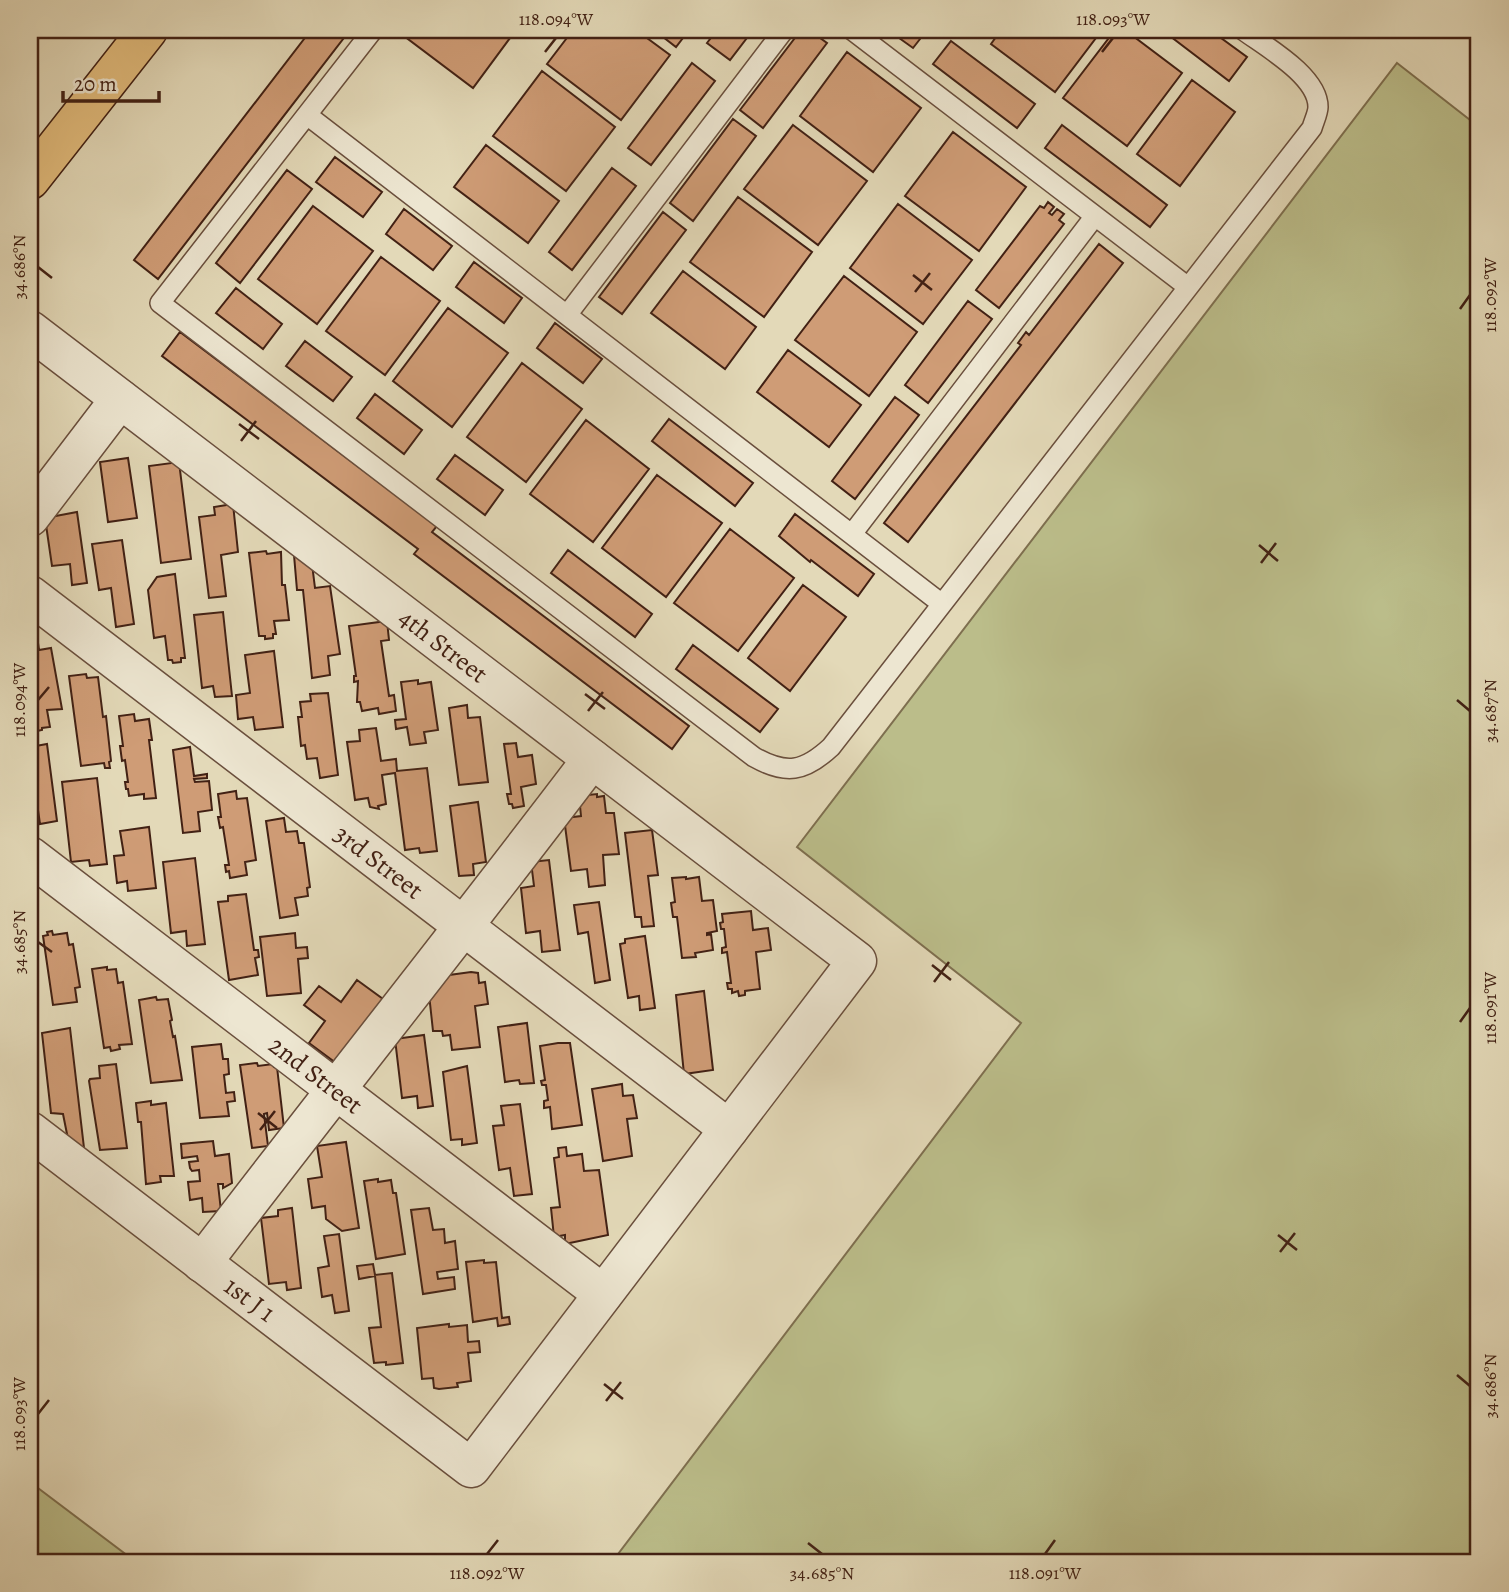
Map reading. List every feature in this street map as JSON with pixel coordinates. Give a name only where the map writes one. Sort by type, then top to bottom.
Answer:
[{"type":"main road","points":[[30,180],[148,30]]},
{"type":"street","name":"4th Street","points":[[30,330],[857,961],[729,1129]]},
{"type":"street","points":[[30,517],[120,398]]},
{"type":"street","name":"3rd Street","points":[[30,595],[729,1129]]},
{"type":"street","points":[[202,1263],[335,1089],[465,927],[592,759]]},
{"type":"street","name":"2nd Street","points":[[30,856],[603,1294]]},
{"type":"street","points":[[603,1294],[729,1129]]},
{"type":"street","name":"1st J 1","points":[[30,1131],[471,1468],[603,1294]]},
{"type":"lane","points":[[373,30],[160,303],[754,757],[771,766],[798,769],[817,761],[824,754],[1312,128],[1319,109],[1316,93],[1303,75],[1243,30]]},
{"type":"lane","points":[[567,315],[784,30]]},
{"type":"lane","points":[[852,30],[1188,287]]},
{"type":"lane","points":[[307,115],[942,604]]},
{"type":"lane","points":[[852,534],[1095,216]]},
{"type":"green space","points":[[1397,63],[1479,127],[1479,1562],[612,1562],[1021,1023],[797,847]]},
{"type":"green space","points":[[30,1482],[136,1562],[30,1562]]},
{"type":"building","points":[[311,30],[350,30],[158,279],[134,260]]},
{"type":"building","points":[[409,30],[507,30],[513,34],[473,88],[404,36]]},
{"type":"building","points":[[573,30],[636,30],[670,55],[621,120],[547,64]]},
{"type":"building","points":[[654,30],[689,30],[676,47]]},
{"type":"building","points":[[717,30],[753,30],[730,60],[707,43]]},
{"type":"building","points":[[801,30],[809,30],[827,43],[763,128],[740,110]]},
{"type":"building","points":[[888,30],[927,30],[913,48]]},
{"type":"building","points":[[1001,30],[1102,30],[1055,92],[991,44]]},
{"type":"building","points":[[1115,30],[1125,30],[1182,73],[1127,146],[1063,98]]},
{"type":"building","points":[[1162,30],[1210,30],[1247,57],[1229,81]]},
{"type":"building","points":[[951,41],[1035,104],[1017,128],[933,64]]},
{"type":"building","points":[[847,52],[921,108],[873,172],[800,116]]},
{"type":"building","points":[[692,63],[715,81],[651,165],[628,148]]},
{"type":"building","points":[[542,71],[615,127],[566,191],[493,136]]},
{"type":"building","points":[[1192,80],[1235,112],[1180,186],[1137,154]]},
{"type":"building","points":[[733,119],[756,136],[693,221],[670,203]]},
{"type":"building","points":[[793,125],[867,181],[818,245],[744,189]]},
{"type":"building","points":[[1062,125],[1167,205],[1150,227],[1045,148]]},
{"type":"building","points":[[953,132],[1026,187],[979,251],[905,196]]},
{"type":"building","points":[[486,145],[559,201],[528,243],[454,187]]},
{"type":"building","points":[[335,157],[382,192],[363,217],[316,182]]},
{"type":"building","points":[[612,168],[636,186],[572,270],[549,252]]},
{"type":"building","points":[[287,170],[312,189],[240,283],[216,263]]},
{"type":"building","points":[[738,197],[812,252],[764,317],[690,262]]},
{"type":"building","points":[[1048,202],[1054,207],[1049,213],[1052,215],[1057,209],[1064,214],[1059,220],[1064,224],[999,308],[976,290],[1040,206],[1044,208]]},
{"type":"building","points":[[898,204],[972,260],[923,324],[850,268]]},
{"type":"building","points":[[313,206],[373,251],[317,324],[258,279]]},
{"type":"building","points":[[404,209],[452,246],[433,270],[386,234]]},
{"type":"building","points":[[663,212],[686,230],[622,314],[599,297]]},
{"type":"building","points":[[1099,244],[1123,263],[908,542],[884,523],[1021,345],[1018,343],[1026,332],[1029,335]]},
{"type":"building","points":[[381,257],[440,301],[385,375],[326,331]]},
{"type":"building","points":[[474,262],[522,298],[504,323],[456,287]]},
{"type":"building","points":[[683,271],[756,327],[725,369],[651,313]]},
{"type":"building","points":[[844,276],[917,332],[869,396],[795,340]]},
{"type":"building","points":[[236,288],[282,324],[263,349],[216,313]]},
{"type":"building","points":[[968,301],[992,319],[928,403],[905,385]]},
{"type":"building","points":[[448,308],[508,353],[452,427],[393,381]]},
{"type":"building","points":[[555,323],[602,359],[583,383],[537,348]]},
{"type":"building","points":[[180,332],[437,526],[432,532],[689,726],[672,749],[414,554],[418,549],[162,356]]},
{"type":"building","points":[[305,341],[352,377],[333,401],[286,366]]},
{"type":"building","points":[[788,350],[861,405],[829,447],[757,392]]},
{"type":"building","points":[[522,363],[582,409],[526,482],[467,437]]},
{"type":"building","points":[[375,394],[422,430],[404,454],[357,418]]},
{"type":"building","points":[[895,397],[919,415],[855,499],[832,481]]},
{"type":"building","points":[[669,419],[753,483],[735,506],[652,441]]},
{"type":"building","points":[[586,420],[649,469],[593,542],[530,494]]},
{"type":"building","points":[[455,455],[503,490],[485,515],[437,479]]},
{"type":"building","points":[[128,458],[137,518],[108,522],[100,462]]},
{"type":"building","points":[[179,462],[191,559],[161,563],[149,466]]},
{"type":"building","points":[[657,475],[722,523],[666,597],[602,548]]},
{"type":"building","points":[[233,504],[238,552],[221,555],[226,596],[209,598],[199,517],[215,515],[214,507]]},
{"type":"building","points":[[77,512],[87,583],[72,585],[70,564],[52,566],[45,518]]},
{"type":"building","points":[[795,514],[874,574],[858,596],[779,536]]},
{"type":"building","points":[[730,529],[794,578],[738,651],[674,603]]},
{"type":"building","points":[[122,540],[134,624],[116,627],[111,588],[99,590],[92,544]]},
{"type":"building","points":[[568,550],[652,614],[635,637],[551,573]]},
{"type":"building","points":[[266,551],[267,554],[281,552],[282,585],[285,585],[289,620],[274,621],[276,634],[273,634],[273,638],[265,639],[265,636],[259,636],[249,553]]},
{"type":"building","points":[[294,555],[312,564],[315,588],[330,586],[340,654],[328,656],[330,675],[312,678],[303,590],[297,590]]},
{"type":"building","points":[[175,574],[185,658],[181,658],[181,662],[173,663],[168,660],[165,636],[154,638],[148,590],[157,577]]},
{"type":"building","points":[[803,585],[846,617],[790,691],[748,658]]},
{"type":"building","points":[[223,612],[232,696],[215,697],[213,686],[202,688],[194,615]]},
{"type":"building","points":[[387,621],[389,640],[381,641],[389,696],[394,695],[396,711],[379,714],[378,708],[362,711],[360,702],[357,702],[358,681],[354,682],[356,676],[349,626]]},
{"type":"building","points":[[38,643],[39,650],[51,648],[62,709],[47,710],[50,727],[37,731],[37,728],[32,728],[30,710],[30,644]]},
{"type":"building","points":[[693,645],[778,709],[760,732],[676,669]]},
{"type":"building","points":[[274,651],[283,727],[255,730],[253,717],[238,719],[236,695],[250,693],[245,655]]},
{"type":"building","points":[[86,674],[87,678],[98,677],[103,717],[106,716],[110,768],[105,768],[104,763],[81,766],[69,676]]},
{"type":"building","points":[[418,680],[418,684],[431,682],[438,730],[424,732],[426,743],[410,745],[407,727],[396,729],[395,720],[406,719],[401,682]]},
{"type":"building","points":[[328,693],[338,775],[320,778],[317,758],[307,759],[305,745],[301,746],[298,717],[302,717],[300,702],[311,701],[310,694]]},
{"type":"building","points":[[467,705],[468,718],[480,717],[488,782],[459,785],[449,708]]},
{"type":"building","points":[[134,714],[135,721],[149,719],[156,798],[144,799],[144,794],[129,796],[126,789],[125,782],[128,782],[125,760],[122,761],[119,716]]},
{"type":"building","points":[[376,728],[381,761],[396,759],[397,771],[427,768],[437,851],[420,853],[419,848],[405,850],[395,773],[382,775],[386,804],[378,806],[379,809],[370,807],[368,798],[355,800],[347,742],[360,741],[359,730]]},
{"type":"building","points":[[516,743],[518,757],[532,755],[536,784],[521,787],[524,806],[513,808],[512,804],[509,804],[507,794],[511,794],[504,744]]},
{"type":"building","points":[[47,744],[57,821],[40,824],[38,810],[30,811],[30,781],[34,781],[30,747]]},
{"type":"building","points":[[190,747],[194,776],[207,774],[207,778],[194,779],[195,782],[209,781],[212,810],[198,812],[200,831],[183,833],[173,750]]},
{"type":"building","points":[[97,778],[107,864],[90,866],[89,860],[71,862],[62,782]]},
{"type":"building","points":[[236,791],[237,799],[247,798],[256,860],[245,862],[247,875],[230,878],[225,865],[229,865],[223,827],[220,828],[218,817],[221,817],[218,794]]},
{"type":"building","points":[[597,794],[597,797],[604,796],[606,813],[614,813],[619,854],[603,855],[605,885],[589,887],[587,869],[571,871],[564,818],[581,816],[579,796]]},
{"type":"building","points":[[478,802],[486,862],[473,864],[474,875],[459,876],[450,806]]},
{"type":"building","points":[[284,818],[286,832],[297,831],[299,843],[304,843],[310,887],[307,888],[308,896],[295,898],[298,915],[280,918],[266,821]]},
{"type":"building","points":[[149,827],[156,888],[128,891],[127,881],[117,883],[114,856],[124,855],[120,831]]},
{"type":"building","points":[[652,830],[658,875],[648,876],[654,926],[642,927],[641,917],[635,917],[625,833]]},
{"type":"building","points":[[195,858],[205,944],[187,946],[186,931],[171,933],[163,862]]},
{"type":"building","points":[[549,860],[560,950],[542,952],[540,931],[526,933],[521,888],[534,886],[531,862]]},
{"type":"building","points":[[699,877],[702,901],[713,900],[717,931],[707,933],[711,934],[713,950],[695,953],[696,957],[682,958],[677,917],[673,917],[671,903],[675,902],[672,878]]},
{"type":"building","points":[[246,894],[254,950],[258,950],[259,957],[255,958],[258,975],[229,980],[218,902],[228,901],[228,896]]},
{"type":"building","points":[[599,902],[610,980],[595,983],[588,932],[578,934],[574,905]]},
{"type":"building","points":[[751,911],[753,930],[768,928],[771,950],[756,952],[760,989],[745,991],[745,995],[739,996],[738,991],[732,993],[732,989],[728,989],[727,983],[731,983],[727,952],[722,953],[722,948],[726,947],[724,929],[721,929],[720,923],[723,922],[722,914]]},
{"type":"building","points":[[52,931],[53,935],[67,933],[69,945],[73,944],[80,987],[75,988],[77,1002],[53,1005],[43,936]]},
{"type":"building","points":[[295,933],[296,948],[307,947],[308,958],[298,959],[301,993],[267,996],[260,937]]},
{"type":"building","points":[[645,936],[655,1008],[640,1010],[639,996],[628,998],[620,944],[625,943],[625,939]]},
{"type":"building","points":[[107,967],[107,970],[116,969],[118,983],[123,982],[132,1044],[119,1045],[120,1049],[111,1051],[110,1047],[104,1048],[92,969]]},
{"type":"building","points":[[478,973],[479,983],[485,982],[488,1004],[475,1006],[480,1047],[452,1050],[450,1035],[443,1036],[442,1031],[433,1031],[429,994],[442,976]]},
{"type":"building","points":[[357,980],[383,999],[336,1063],[309,1043],[325,1021],[304,1005],[319,986],[341,1002]]},
{"type":"building","points":[[704,991],[713,1070],[684,1074],[676,995]]},
{"type":"building","points":[[156,997],[157,1000],[168,999],[182,1080],[151,1083],[139,1000]]},
{"type":"building","points":[[527,1023],[534,1083],[520,1084],[519,1080],[505,1082],[498,1027]]},
{"type":"building","points":[[70,1028],[84,1148],[68,1139],[63,1114],[51,1113],[42,1033]]},
{"type":"building","points":[[424,1035],[433,1106],[418,1108],[417,1096],[402,1098],[395,1039]]},
{"type":"building","points":[[570,1043],[582,1125],[552,1129],[550,1107],[544,1108],[544,1101],[548,1100],[546,1085],[542,1085],[541,1081],[545,1080],[540,1046]]},
{"type":"building","points":[[221,1044],[223,1059],[228,1059],[229,1074],[224,1075],[226,1093],[234,1092],[235,1101],[227,1102],[229,1116],[200,1118],[192,1047]]},
{"type":"building","points":[[257,1063],[258,1066],[273,1064],[277,1067],[284,1128],[269,1130],[267,1113],[264,1114],[268,1146],[252,1148],[240,1065]]},
{"type":"building","points":[[116,1064],[127,1148],[100,1150],[89,1081],[100,1078],[99,1066]]},
{"type":"building","points":[[467,1066],[477,1143],[462,1145],[462,1139],[451,1140],[443,1072]]},
{"type":"building","points":[[622,1084],[623,1096],[633,1095],[637,1118],[627,1119],[632,1156],[603,1161],[592,1089]]},
{"type":"building","points":[[151,1101],[151,1105],[166,1103],[174,1176],[160,1176],[161,1182],[146,1184],[141,1122],[138,1122],[136,1103]]},
{"type":"building","points":[[520,1104],[532,1194],[514,1196],[510,1168],[499,1170],[493,1126],[504,1125],[501,1106]]},
{"type":"building","points":[[213,1141],[215,1156],[229,1154],[232,1183],[223,1188],[223,1184],[218,1184],[221,1211],[203,1212],[202,1198],[190,1200],[188,1182],[200,1181],[199,1170],[192,1171],[189,1162],[198,1161],[197,1156],[182,1158],[181,1144]]},
{"type":"building","points":[[346,1142],[359,1228],[342,1231],[326,1219],[325,1206],[312,1208],[308,1179],[322,1177],[317,1146]]},
{"type":"building","points":[[566,1147],[567,1156],[582,1154],[584,1171],[599,1170],[608,1235],[565,1244],[565,1235],[554,1237],[551,1208],[560,1207],[554,1158],[559,1157],[558,1148]]},
{"type":"building","points":[[378,1179],[378,1182],[391,1180],[393,1193],[396,1193],[405,1254],[376,1259],[364,1181]]},
{"type":"building","points":[[292,1208],[301,1288],[287,1290],[286,1282],[269,1284],[261,1218],[278,1216],[278,1210]]},
{"type":"building","points":[[429,1208],[433,1230],[444,1229],[445,1243],[455,1241],[458,1269],[437,1272],[438,1279],[454,1277],[455,1289],[423,1294],[411,1210]]},
{"type":"building","points":[[339,1234],[349,1311],[335,1313],[332,1295],[322,1297],[318,1268],[329,1266],[324,1236]]},
{"type":"building","points":[[484,1260],[484,1263],[496,1262],[502,1318],[509,1317],[510,1324],[498,1326],[497,1318],[473,1322],[466,1262]]},
{"type":"building","points":[[373,1264],[375,1275],[392,1273],[403,1363],[374,1363],[369,1328],[381,1327],[375,1276],[359,1279],[357,1266]]},
{"type":"building","points":[[449,1324],[449,1327],[467,1325],[468,1342],[479,1341],[480,1352],[468,1353],[471,1381],[457,1383],[458,1387],[439,1389],[434,1388],[433,1378],[422,1379],[417,1328]]}]
